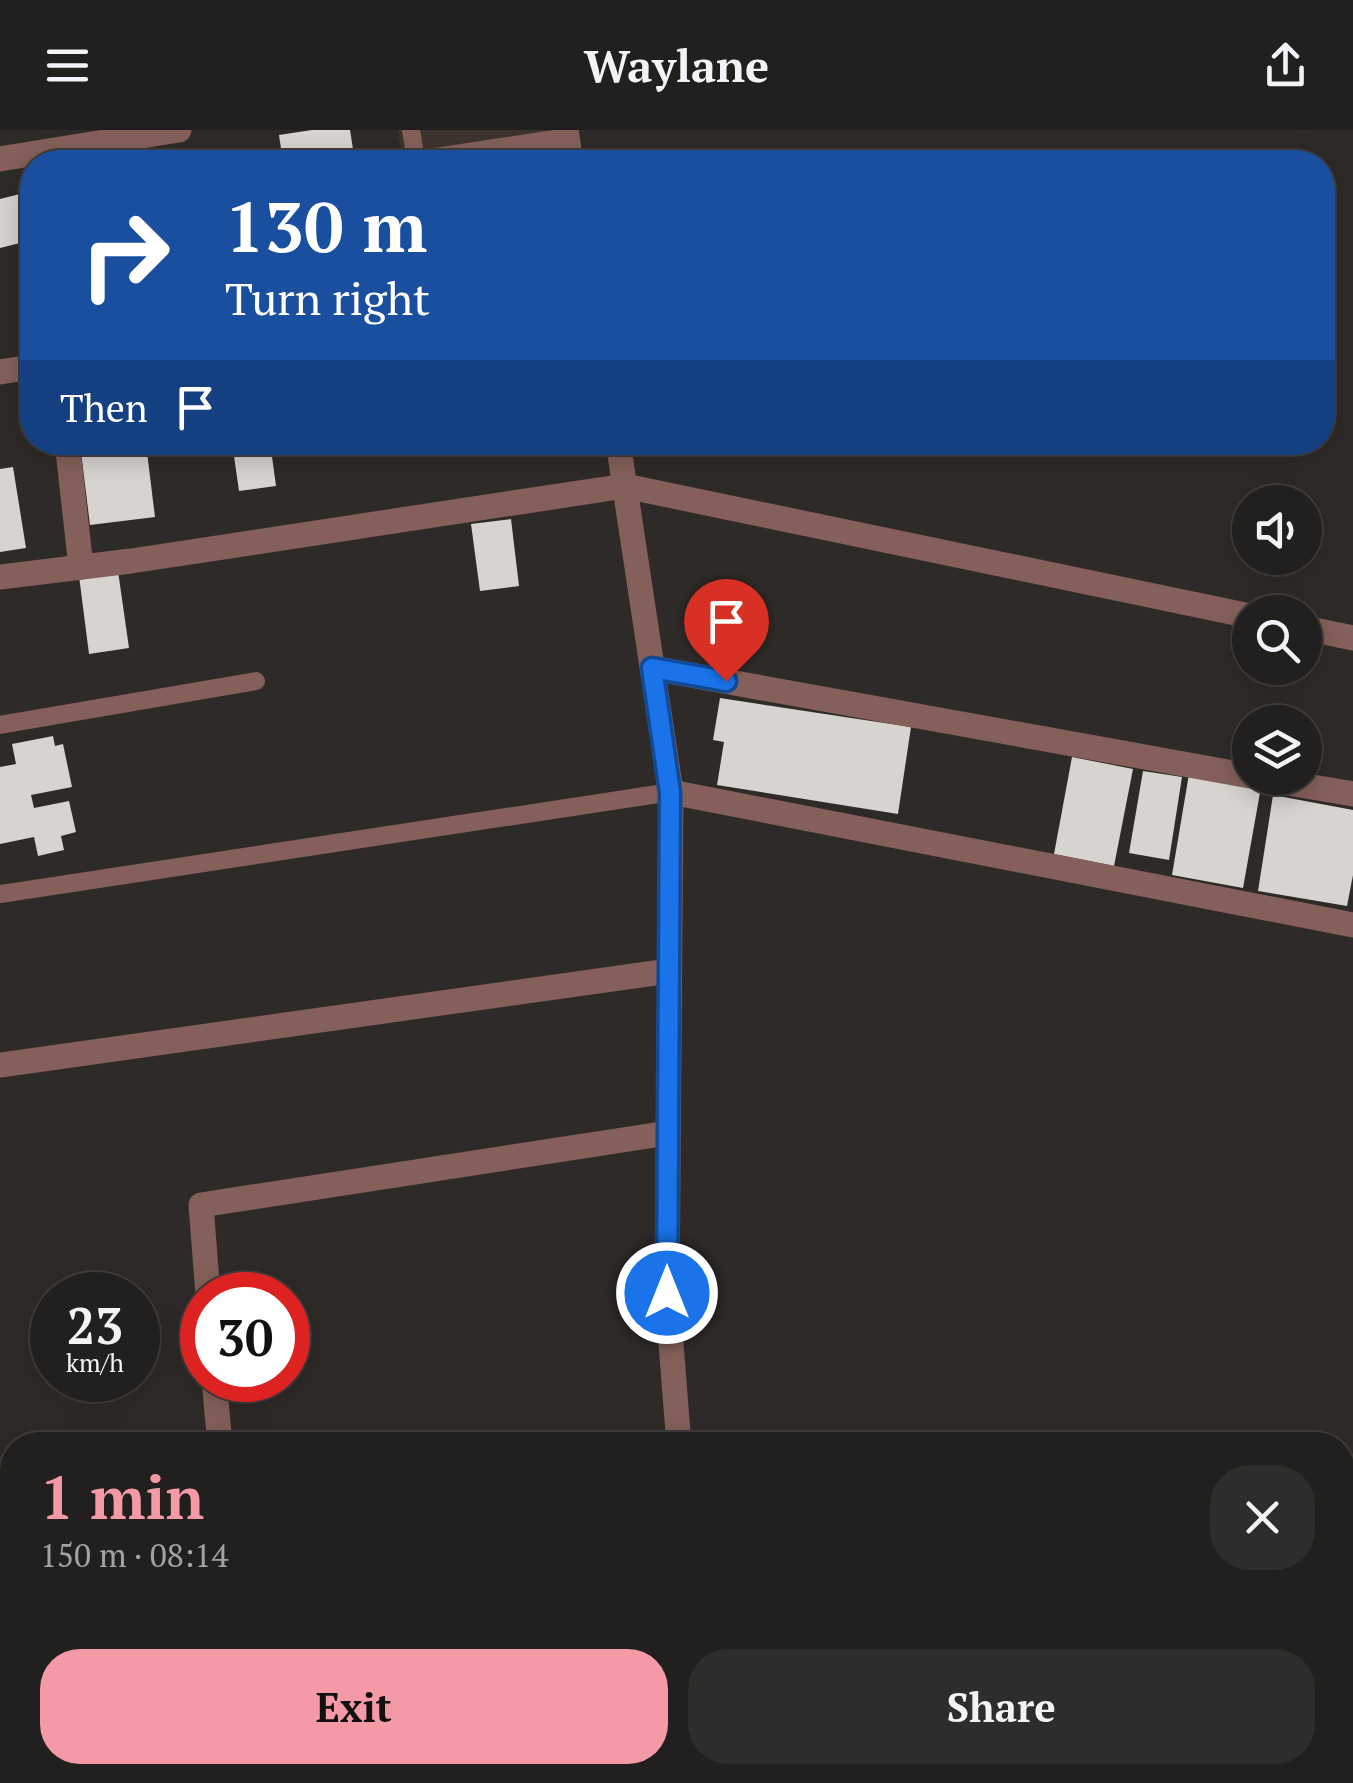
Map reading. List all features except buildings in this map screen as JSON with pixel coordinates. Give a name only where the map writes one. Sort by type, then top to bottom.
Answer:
[{"type":"street","points":[[44,150],[117,135],[179,130]]},
{"type":"street","points":[[68,455],[81,567]]},
{"type":"street","points":[[620,455],[670,792],[667,1293],[678,1432]]},
{"type":"street","points":[[0,576],[625,486],[1232,612]]},
{"type":"street","points":[[1322,632],[1353,638]]},
{"type":"street","points":[[652,668],[1232,773]]},
{"type":"street","points":[[1322,789],[1353,794]]},
{"type":"street","points":[[670,792],[1353,925]]},
{"type":"street","points":[[0,1066],[670,971]]},
{"type":"street","points":[[206,1272],[201,1205],[668,1133]]},
{"type":"street","points":[[216,1402],[219,1432]]},
{"type":"lane","points":[[505,150],[568,143]]},
{"type":"lane","points":[[0,726],[256,682]]},
{"type":"lane","points":[[0,894],[670,792]]},
{"type":"shaded area","points":[[398,130],[545,130],[549,150],[401,150]]},
{"type":"route","points":[[667,1293],[670,792],[652,668],[726,681]]}]
